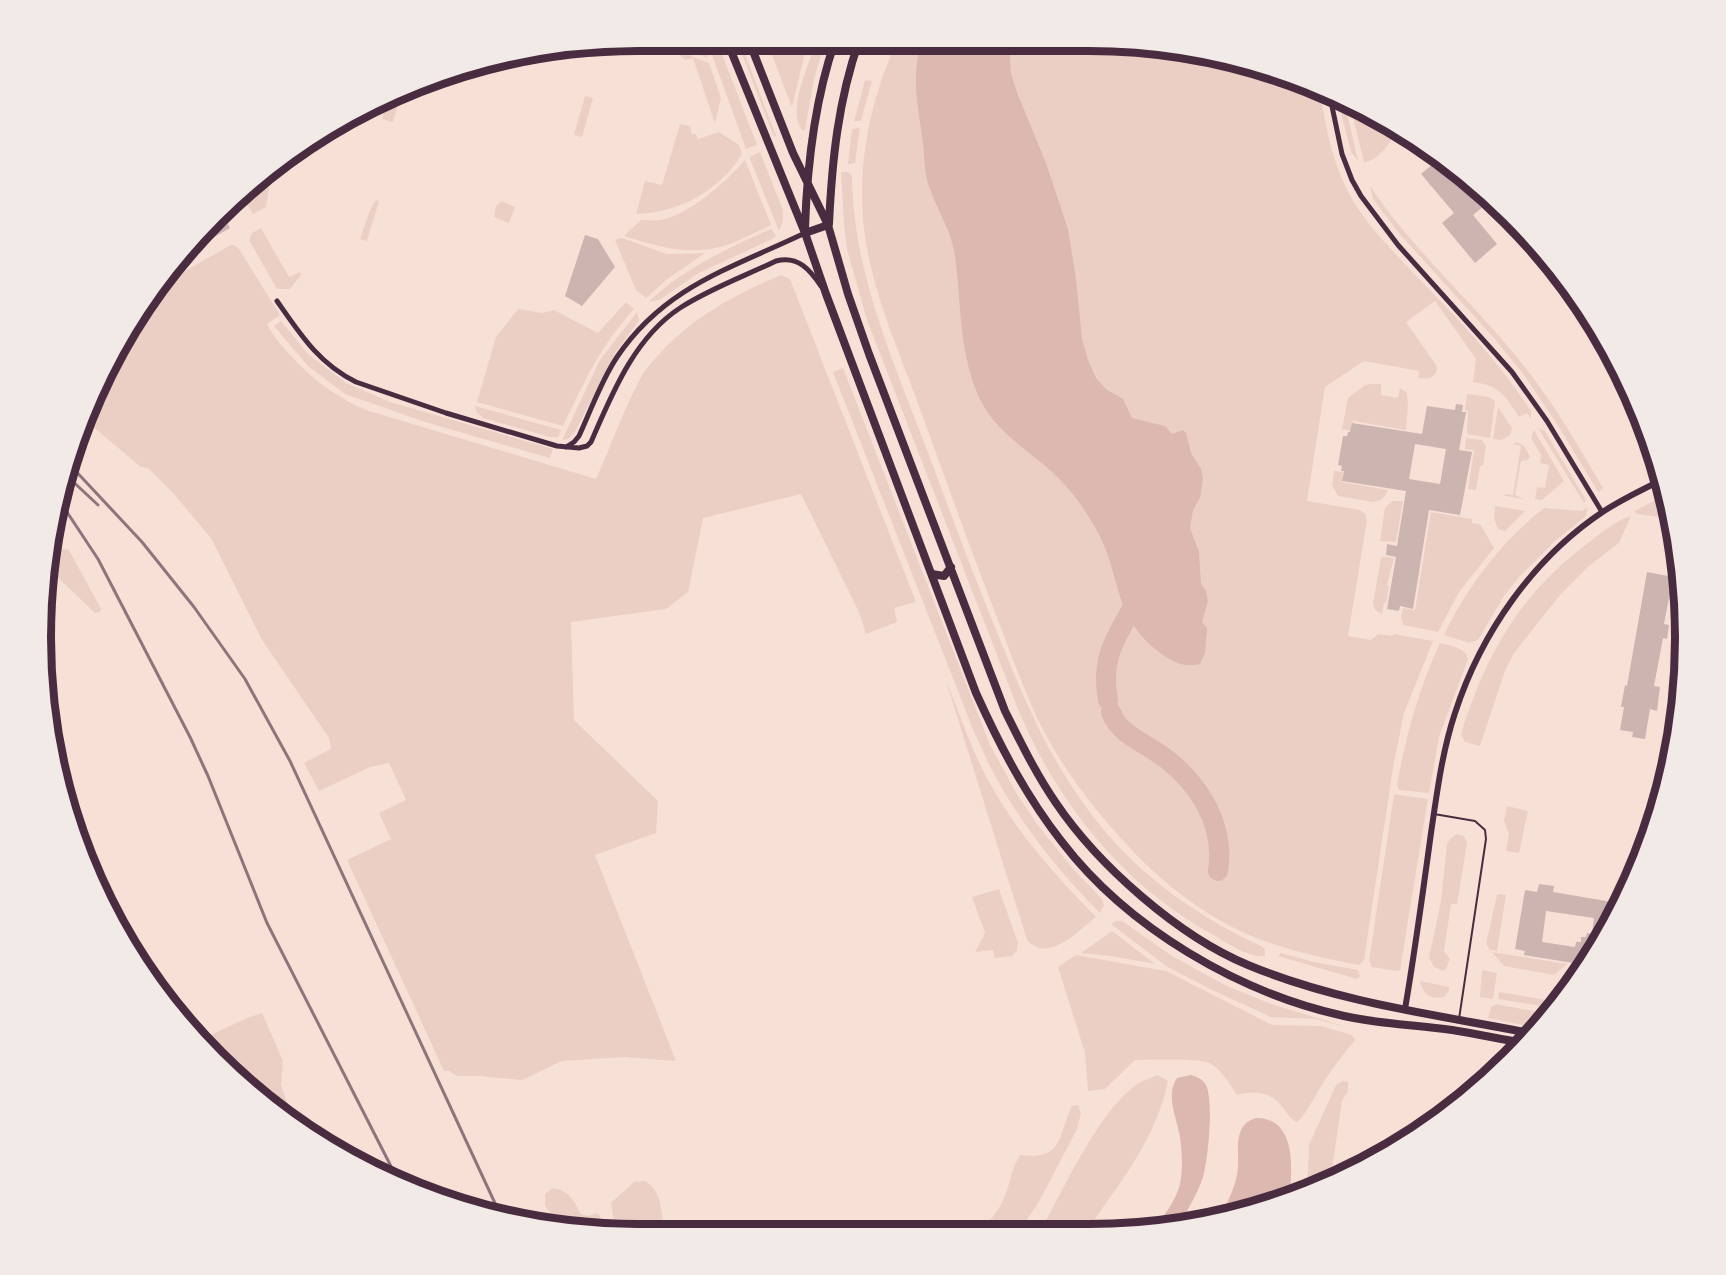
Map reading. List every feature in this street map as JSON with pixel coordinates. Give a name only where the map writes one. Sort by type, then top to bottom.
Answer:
[{"type":"main road","points":[[731,51],[805,233],[976,693],[998,743],[1038,810],[1063,844],[1095,879],[1152,928],[1227,975],[1259,989],[1343,1016],[1453,1030],[1513,1041]]},
{"type":"main road","points":[[753,51],[793,153],[828,225],[848,294],[1005,711],[1029,760],[1056,804],[1093,851],[1153,906],[1229,956],[1265,972],[1338,994],[1522,1032]]},
{"type":"main road","points":[[805,233],[807,185],[822,87],[832,51]]},
{"type":"main road","points":[[828,225],[835,138],[845,86],[856,51]]},
{"type":"main road","points":[[793,153],[800,158],[805,158],[813,151]]},
{"type":"main road","points":[[805,233],[828,225]]},
{"type":"main road","points":[[932,574],[944,576],[951,567]]},
{"type":"main road","points":[[1402,1024],[1404,1009]]},
{"type":"street","points":[[1331,104],[1345,162],[1367,204],[1404,252],[1512,372],[1547,421],[1602,512]]},
{"type":"street","points":[[564,448],[574,442],[579,435],[616,358],[650,316],[703,279],[805,233]]},
{"type":"street","points":[[277,301],[307,344],[342,376],[373,389],[446,413],[564,448],[579,448],[591,442],[610,399],[638,351],[655,330],[679,308],[776,261],[785,259],[807,268],[826,294]]},
{"type":"street","points":[[1404,1009],[1442,761],[1451,723],[1480,652],[1525,584],[1549,558],[1602,512],[1654,484]]},
{"type":"lane","points":[[1434,814],[1475,821],[1485,830],[1486,839],[1459,1020]]},
{"type":"shaded area","points":[[689,51],[706,51],[708,58]]},
{"type":"shaded area","points":[[711,51],[721,51],[757,145],[746,149]]},
{"type":"shaded area","points":[[741,51],[744,51],[776,136],[774,137]]},
{"type":"shaded area","points":[[770,51],[806,51],[792,107]]},
{"type":"shaded area","points":[[813,51],[822,51],[814,79],[805,130],[802,130],[797,118],[798,99]]},
{"type":"shaded area","points":[[893,51],[1127,52],[1203,62],[1240,71],[1277,82],[1322,100],[1334,159],[1359,209],[1391,249],[1481,345],[1531,411],[1531,419],[1527,413],[1519,417],[1500,392],[1489,386],[1473,382],[1476,359],[1435,301],[1406,322],[1436,365],[1437,370],[1432,377],[1418,378],[1419,371],[1364,361],[1325,387],[1307,501],[1360,510],[1365,514],[1367,520],[1348,636],[1371,640],[1378,634],[1393,636],[1394,634],[1433,641],[1404,713],[1393,768],[1364,960],[1359,965],[1306,954],[1254,937],[1220,920],[1172,887],[1143,862],[1104,819],[1069,773],[1040,724],[1020,679],[982,579],[887,321],[866,245],[862,196],[865,150],[874,105]]},
{"type":"shaded area","points":[[919,51],[1010,51],[1011,74],[1046,163],[1068,229],[1082,339],[1096,378],[1107,390],[1123,399],[1132,418],[1165,426],[1172,434],[1183,430],[1186,433],[1191,453],[1201,469],[1203,479],[1200,498],[1193,510],[1190,528],[1199,552],[1201,584],[1206,591],[1208,601],[1202,622],[1207,628],[1205,653],[1200,664],[1183,665],[1173,661],[1144,638],[1125,609],[1104,546],[1082,506],[1059,478],[999,426],[982,404],[970,374],[963,341],[953,247],[928,183],[916,82]]},
{"type":"shaded area","points":[[680,52],[709,63],[721,98],[715,124],[693,58],[685,60],[679,54]]},
{"type":"shaded area","points":[[865,80],[872,81],[861,121],[854,121]]},
{"type":"shaded area","points":[[585,96],[593,98],[582,137],[574,135]]},
{"type":"shaded area","points":[[399,102],[393,122],[382,119],[385,108]]},
{"type":"shaded area","points":[[1340,107],[1346,110],[1358,161],[1351,152]]},
{"type":"shaded area","points":[[1352,113],[1393,137],[1375,158],[1364,162]]},
{"type":"shaded area","points":[[680,124],[690,126],[692,134],[696,134],[698,139],[719,132],[739,145],[742,154],[722,179],[696,198],[652,213],[636,214],[645,181],[662,185]]},
{"type":"shaded area","points":[[860,128],[855,163],[848,164],[852,129]]},
{"type":"shaded area","points":[[760,152],[783,210],[783,221],[779,231],[750,159],[751,156]]},
{"type":"shaded area","points":[[745,160],[771,225],[729,244],[703,250],[680,250],[624,236],[641,220],[658,220],[683,212],[718,187]]},
{"type":"shaded area","points":[[841,172],[852,175],[854,214],[860,251],[880,326],[973,572],[1007,658],[1040,732],[1082,801],[1099,824],[1133,861],[1194,909],[1261,946],[1265,949],[1265,956],[1252,955],[1233,946],[1181,915],[1150,892],[1121,866],[1095,837],[1050,774],[1016,704],[867,320],[847,249]]},
{"type":"shaded area","points":[[270,181],[266,207],[253,214],[246,202]]},
{"type":"shaded area","points":[[1370,186],[1402,229],[1493,330],[1549,399],[1603,488],[1599,492],[1524,375],[1493,337],[1398,232],[1373,199]]},
{"type":"shaded area","points":[[376,200],[379,201],[367,241],[360,239],[370,210]]},
{"type":"shaded area","points":[[502,201],[515,207],[509,223],[494,217],[496,206]]},
{"type":"shaded area","points":[[261,228],[289,277],[300,272],[301,275],[290,289],[277,289],[249,240],[252,233]]},
{"type":"shaded area","points":[[771,229],[776,236],[772,239],[699,273],[659,300],[648,302],[691,269]]},
{"type":"shaded area","points":[[622,238],[667,254],[705,253],[666,280],[646,298],[636,290],[615,240]]},
{"type":"shaded area","points":[[234,245],[239,249],[280,315],[267,324],[274,336],[307,372],[325,387],[366,410],[596,479],[640,379],[663,350],[689,326],[718,306],[781,275],[790,279],[916,602],[894,608],[897,622],[866,634],[859,612],[801,494],[703,518],[688,592],[666,609],[571,622],[574,720],[658,801],[656,833],[595,855],[676,1061],[625,1057],[562,1061],[522,1080],[457,1076],[444,1071],[347,860],[391,839],[379,813],[406,800],[389,763],[370,767],[319,791],[304,763],[331,749],[329,738],[262,640],[211,538],[173,493],[148,468],[141,467],[91,425],[111,378],[130,344],[175,277]]},
{"type":"shaded area","points":[[626,302],[634,309],[602,351],[563,426],[477,402],[496,337],[518,309],[542,313],[554,310],[598,333]]},
{"type":"shaded area","points":[[637,312],[639,321],[615,353],[575,432],[568,439],[562,440],[600,360]]},
{"type":"shaded area","points":[[281,321],[308,354],[346,383],[390,402],[553,449],[550,458],[425,422],[345,394],[308,366],[274,326]]},
{"type":"shaded area","points":[[843,368],[990,745],[1018,796],[1040,828],[1074,870],[1102,899],[1104,906],[1100,913],[1060,870],[1036,839],[1013,807],[984,754],[833,372]]},
{"type":"shaded area","points":[[1381,384],[1381,395],[1398,398],[1400,388],[1407,393],[1406,430],[1353,421],[1351,431],[1342,429],[1348,398],[1365,385]]},
{"type":"shaded area","points":[[1467,394],[1489,397],[1495,401],[1490,438],[1467,434],[1468,411],[1465,410]]},
{"type":"shaded area","points":[[475,406],[561,430],[558,437],[550,437],[483,418],[476,412]]},
{"type":"shaded area","points":[[1498,407],[1512,428],[1510,435],[1501,440],[1493,439]]},
{"type":"shaded area","points":[[1538,428],[1545,431],[1586,500],[1584,503]]},
{"type":"shaded area","points":[[1534,430],[1564,481],[1542,500],[1535,499],[1537,487],[1545,488],[1549,465],[1540,463],[1541,455],[1531,438]]},
{"type":"shaded area","points":[[1466,438],[1482,440],[1486,446],[1476,490],[1468,489],[1474,450],[1465,449]]},
{"type":"shaded area","points":[[1517,442],[1524,446],[1530,456],[1528,460],[1521,461],[1515,495],[1524,499],[1505,496],[1505,494],[1513,495],[1521,446],[1513,444]]},
{"type":"shaded area","points":[[1334,471],[1343,472],[1342,482],[1388,490],[1386,495],[1372,502],[1338,496],[1332,485]]},
{"type":"shaded area","points":[[1658,499],[1662,516],[1637,514],[1635,511]]},
{"type":"shaded area","points":[[1392,501],[1403,501],[1396,542],[1380,541],[1385,508]]},
{"type":"shaded area","points":[[1495,506],[1525,511],[1505,531],[1498,529],[1494,518]]},
{"type":"shaded area","points":[[1588,507],[1585,517],[1555,541],[1519,577],[1504,596],[1478,640],[1469,643],[1444,635],[1475,582],[1500,550],[1529,521],[1544,508],[1582,511]]},
{"type":"shaded area","points":[[1431,512],[1472,519],[1472,523],[1480,524],[1494,548],[1459,592],[1438,632],[1403,625],[1401,617],[1403,608],[1415,610]]},
{"type":"shaded area","points":[[1631,516],[1619,543],[1589,566],[1560,595],[1514,653],[1505,671],[1480,746],[1465,742],[1461,734],[1471,705],[1494,652],[1508,628],[1543,583],[1564,563],[1608,528]]},
{"type":"shaded area","points":[[58,549],[69,550],[101,609],[100,612],[95,613],[55,574]]},
{"type":"shaded area","points":[[1381,558],[1394,558],[1382,614],[1375,610],[1373,603]]},
{"type":"shaded area","points":[[1440,643],[1461,649],[1468,659],[1439,737],[1429,793],[1399,790],[1397,785],[1409,730]]},
{"type":"shaded area","points":[[946,681],[976,756],[999,799],[1037,852],[1096,917],[1063,943],[1044,948],[1035,946],[1027,940]]},
{"type":"shaded area","points":[[1394,794],[1428,799],[1400,970],[1395,971],[1372,967],[1369,961]]},
{"type":"shaded area","points":[[1507,806],[1528,811],[1519,853],[1506,851],[1509,834],[1504,821]]},
{"type":"shaded area","points":[[1457,834],[1464,836],[1467,843],[1457,904],[1451,904],[1444,951],[1450,959],[1443,971],[1434,967],[1429,958],[1441,901],[1447,844]]},
{"type":"shaded area","points":[[999,889],[1018,943],[1017,950],[1012,956],[994,958],[993,950],[975,952],[985,933],[972,897]]},
{"type":"shaded area","points":[[1499,894],[1506,895],[1497,951],[1490,950],[1486,944]]},
{"type":"shaded area","points":[[1122,921],[1172,956],[1227,986],[1271,1004],[1347,1027],[1316,1019],[1271,1017],[1166,966],[1111,924]]},
{"type":"shaded area","points":[[1112,931],[1155,964],[1081,953]]},
{"type":"shaded area","points":[[1492,952],[1567,964],[1554,975],[1504,966]]},
{"type":"shaded area","points":[[1281,953],[1358,970],[1360,976],[1357,979],[1278,956]]},
{"type":"shaded area","points":[[1076,955],[1166,971],[1272,1025],[1321,1026],[1352,1035],[1355,1040],[1329,1073],[1308,1109],[1297,1122],[1269,1096],[1257,1093],[1237,1095],[1217,1069],[1203,1061],[1135,1060],[1105,1089],[1088,1091],[1085,1053],[1058,967]]},
{"type":"shaded area","points":[[1482,970],[1497,973],[1493,999],[1480,997]]},
{"type":"shaded area","points":[[1420,981],[1449,987],[1449,991],[1444,997],[1431,997],[1425,993]]},
{"type":"shaded area","points":[[1499,992],[1549,1001],[1544,1006],[1498,999]]},
{"type":"shaded area","points":[[1495,1004],[1539,1012],[1527,1026],[1488,1018],[1491,1007]]},
{"type":"shaded area","points":[[262,1013],[283,1061],[281,1085],[289,1109],[251,1078],[208,1036]]},
{"type":"shaded area","points":[[1158,1075],[1168,1081],[1155,1122],[1124,1177],[1091,1224],[1044,1224],[1098,1128],[1126,1093],[1141,1082]]},
{"type":"shaded area","points":[[1191,1075],[1198,1077],[1206,1085],[1210,1104],[1207,1157],[1203,1177],[1184,1216],[1161,1219],[1178,1190],[1182,1167],[1180,1137],[1172,1099],[1177,1078]]},
{"type":"shaded area","points":[[1343,1081],[1348,1082],[1348,1091],[1342,1101],[1332,1171],[1307,1181],[1309,1145],[1336,1085]]},
{"type":"shaded area","points":[[1078,1105],[1081,1113],[1077,1129],[1040,1200],[1024,1224],[986,1224],[1001,1204],[1020,1155],[1034,1156],[1052,1150],[1061,1136],[1072,1106]]},
{"type":"shaded area","points":[[1257,1118],[1270,1120],[1285,1136],[1291,1160],[1290,1188],[1225,1208],[1236,1180],[1240,1133],[1249,1121]]},
{"type":"shaded area","points":[[645,1181],[656,1192],[664,1224],[614,1223],[611,1203],[634,1182]]},
{"type":"shaded area","points":[[553,1188],[563,1191],[581,1214],[588,1216],[597,1213],[601,1223],[555,1218],[545,1206],[545,1194]]},
{"type":"building","points":[[1434,163],[1484,206],[1473,215],[1497,244],[1475,263],[1442,223],[1454,213],[1421,174]]},
{"type":"building","points":[[226,220],[230,228],[205,242]]},
{"type":"building","points":[[585,235],[598,239],[615,267],[582,306],[565,296]]},
{"type":"building","points":[[1456,404],[1463,405],[1462,412],[1466,412],[1459,450],[1472,452],[1460,515],[1429,510],[1413,609],[1400,606],[1399,611],[1387,609],[1396,557],[1386,555],[1387,544],[1397,546],[1406,491],[1342,481],[1344,471],[1341,471],[1342,466],[1338,465],[1343,436],[1347,436],[1350,432],[1352,423],[1422,434],[1427,406],[1455,410]],"holes":[[[1415,444],[1446,449],[1440,484],[1409,479]]]},
{"type":"building","points":[[1647,572],[1672,577],[1664,624],[1669,625],[1667,639],[1663,638],[1654,686],[1660,687],[1657,711],[1650,709],[1645,739],[1632,737],[1633,732],[1620,730],[1624,707],[1621,707],[1625,685],[1627,686]]},
{"type":"building","points":[[1539,884],[1554,886],[1553,892],[1612,902],[1613,894],[1616,894],[1615,897],[1596,931],[1576,963],[1524,955],[1525,951],[1515,949],[1525,890],[1537,892]],"holes":[[[1546,911],[1594,918],[1592,934],[1587,933],[1586,937],[1581,937],[1581,942],[1576,942],[1575,947],[1542,942]]]},
{"type":"waterway","points":[[1108,700],[1106,683],[1109,655],[1140,593]]},
{"type":"waterway","points":[[1111,712],[1118,725],[1129,735],[1170,762],[1195,787],[1212,818],[1217,835],[1218,871]]},
{"type":"railway","points":[[76,471],[142,542],[194,607],[245,679],[290,761],[497,1207]]},
{"type":"railway","points":[[72,481],[98,505]]},
{"type":"railway","points":[[65,510],[98,559],[190,737],[267,923],[393,1170]]}]
